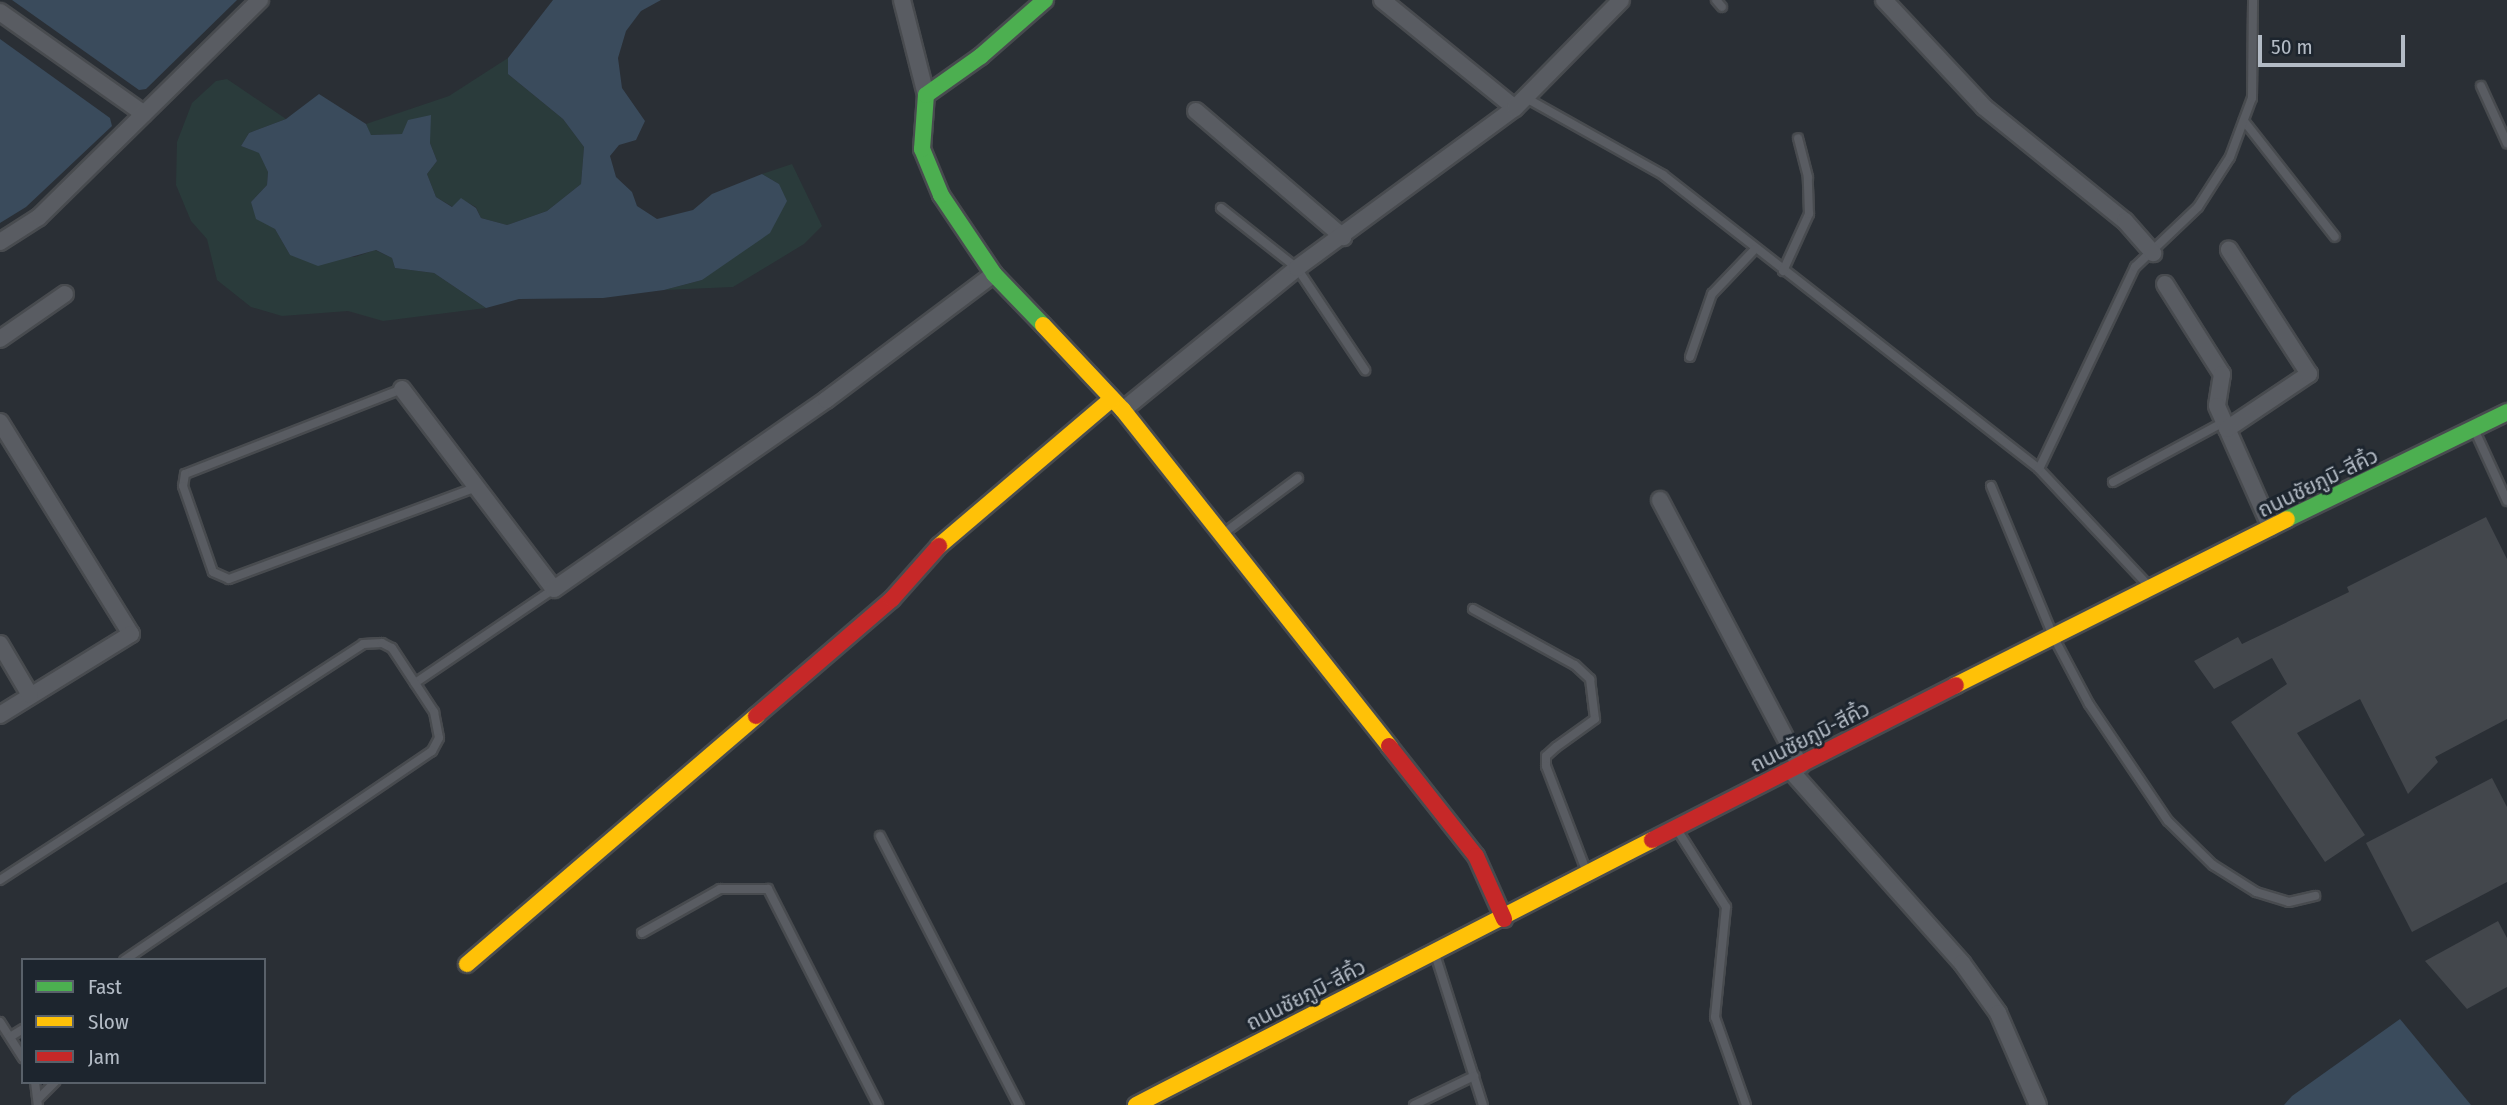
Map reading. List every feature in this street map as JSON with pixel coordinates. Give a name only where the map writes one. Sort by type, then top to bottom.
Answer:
[{"type":"street","points":[[0,242],[39,217],[260,0]]},
{"type":"street","points":[[902,0],[926,95],[922,149],[941,195],[994,274],[1118,405],[1224,533],[1476,856],[1504,919]]},
{"type":"street","points":[[926,95],[981,56],[1045,0]]},
{"type":"street","points":[[1884,0],[1984,107],[2125,221],[2153,253]]},
{"type":"street","points":[[1388,2],[1520,103]]},
{"type":"street","points":[[467,964],[892,599],[950,533],[1297,268],[1343,237],[1520,103],[1609,4]]},
{"type":"street","points":[[0,12],[144,114]]},
{"type":"street","points":[[1196,111],[1343,237]]},
{"type":"street","points":[[2225,425],[2309,374],[2229,250]]},
{"type":"street","points":[[401,389],[554,589],[826,400],[994,274]]},
{"type":"street","points":[[2165,284],[2222,374],[2217,406],[2271,528]]},
{"type":"street","points":[[0,339],[65,294]]},
{"type":"street","name":"ถนนชัยภูมิ-สีคิ้ว","points":[[1136,1105],[1588,876],[2149,586],[2507,412]]},
{"type":"street","points":[[0,422],[131,634],[0,715]]},
{"type":"street","points":[[1660,500],[1796,768],[1962,963],[1998,1013],[2038,1105]]},
{"type":"street","points":[[0,644],[30,695]]},
{"type":"lane","points":[[2039,469],[2120,291],[2134,267],[2153,253],[2199,207],[2230,157],[2252,98],[2253,0]]},
{"type":"lane","points":[[2481,86],[2507,143]]},
{"type":"lane","points":[[1520,103],[1663,174],[1783,271],[2039,469],[2149,586]]},
{"type":"lane","points":[[2244,121],[2335,237]]},
{"type":"lane","points":[[1783,271],[1810,214],[1808,177],[1798,138]]},
{"type":"lane","points":[[1221,208],[1297,268],[1365,370]]},
{"type":"lane","points":[[1690,357],[1712,294],[1755,249]]},
{"type":"lane","points":[[401,389],[185,474],[183,486],[213,572],[229,579],[477,487]]},
{"type":"lane","points":[[2113,482],[2225,425]]},
{"type":"lane","points":[[2474,429],[2507,500]]},
{"type":"lane","points":[[1224,533],[1298,478]]},
{"type":"lane","points":[[1992,486],[2053,636],[2089,704],[2168,821],[2213,865],[2256,892],[2289,902],[2315,895]]},
{"type":"lane","points":[[415,683],[554,589]]},
{"type":"lane","points":[[1473,609],[1575,665],[1590,679],[1595,719],[1546,756],[1546,766],[1588,876]]},
{"type":"lane","points":[[0,880],[363,643],[382,643],[392,648],[439,727],[432,751],[127,958]]},
{"type":"lane","points":[[1677,830],[1726,907],[1715,1017],[1746,1105]]},
{"type":"lane","points":[[880,836],[1019,1105]]},
{"type":"lane","points":[[642,933],[720,890],[768,889],[878,1105]]},
{"type":"lane","points":[[1435,954],[1483,1105]]},
{"type":"lane","points":[[0,1022],[21,1055]]},
{"type":"lane","points":[[10,1037],[21,1030]]},
{"type":"lane","points":[[1414,1105],[1474,1076]]},
{"type":"lane","points":[[39,1101],[53,1084]]},
{"type":"shaded area","points":[[508,58],[508,74],[563,119],[584,147],[581,184],[547,211],[507,225],[481,218],[476,207],[461,199],[453,207],[436,197],[427,174],[437,161],[430,143],[402,134],[370,135],[366,124],[449,96]]},
{"type":"shaded area","points":[[227,79],[286,119],[249,133],[241,146],[260,153],[268,172],[267,185],[251,202],[275,229],[290,255],[355,257],[375,250],[392,258],[395,268],[434,273],[486,308],[383,321],[348,311],[282,316],[251,307],[217,280],[207,239],[191,221],[176,185],[177,142],[192,103],[216,81]]},
{"type":"shaded area","points":[[792,164],[822,226],[804,244],[733,287],[664,290],[702,280],[779,184],[762,174]]},
{"type":"water","points":[[12,0],[237,0],[146,89],[139,90]]},
{"type":"water","points":[[553,0],[661,0],[641,11],[626,31],[618,58],[622,88],[645,121],[636,140],[619,145],[610,156],[616,177],[632,192],[637,206],[657,219],[693,210],[712,194],[762,174],[779,184],[787,201],[770,233],[702,280],[664,290],[603,298],[519,299],[486,308],[434,273],[395,268],[392,258],[376,250],[318,266],[290,255],[275,229],[256,219],[251,202],[267,185],[268,172],[259,153],[241,146],[249,133],[286,119],[319,94],[366,124],[371,135],[402,134],[408,120],[431,115],[430,143],[437,161],[427,174],[436,197],[452,207],[461,198],[476,208],[481,218],[507,225],[547,211],[581,184],[584,147],[563,119],[508,74],[508,58]]},
{"type":"water","points":[[0,39],[110,118],[112,126],[26,207],[0,223]]},
{"type":"water","points":[[2400,1019],[2471,1105],[2284,1105],[2292,1096]]},
{"type":"building","points":[[2486,517],[2507,559],[2507,719],[2435,757],[2438,762],[2408,794],[2360,699],[2297,733],[2365,835],[2325,862],[2231,722],[2287,684],[2272,658],[2214,689],[2194,661],[2238,637],[2242,644],[2349,592],[2347,587]]},
{"type":"building","points":[[2492,778],[2507,807],[2507,882],[2412,932],[2366,843]]},
{"type":"building","points":[[2498,921],[2507,938],[2507,987],[2467,1009],[2425,961]]},
{"type":"traffic: fast","points":[[1043,325],[994,274],[941,195],[922,149],[926,95],[981,56],[1045,0]]},
{"type":"traffic: fast","points":[[2287,519],[2507,412]]},
{"type":"traffic: slow","points":[[1043,325],[1123,410],[1389,746]]},
{"type":"traffic: slow","points":[[939,546],[1112,399]]},
{"type":"traffic: slow","points":[[1956,685],[2287,519]]},
{"type":"traffic: slow","points":[[467,964],[756,716]]},
{"type":"traffic: slow","points":[[1136,1105],[1652,840]]},
{"type":"traffic: jam","points":[[756,716],[892,599],[939,546]]},
{"type":"traffic: jam","points":[[1652,840],[1956,685]]},
{"type":"traffic: jam","points":[[1389,746],[1476,856],[1504,919]]}]
